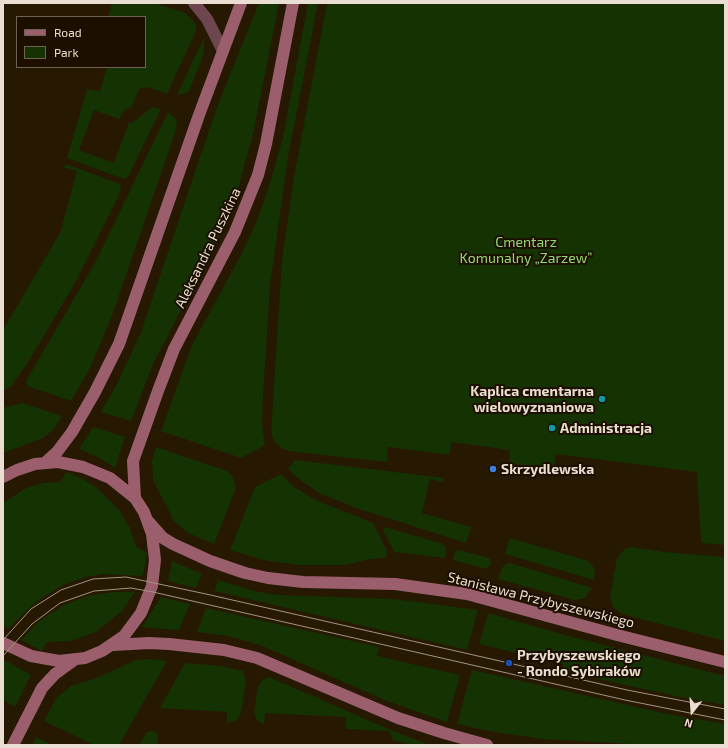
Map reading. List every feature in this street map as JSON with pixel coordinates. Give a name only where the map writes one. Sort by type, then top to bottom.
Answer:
[{"type":"main road","points":[[46,462],[57,452],[72,432],[95,392],[119,344],[199,115],[241,3]]},
{"type":"main road","name":"Aleksandra Puszkina","points":[[135,498],[133,461],[158,391],[174,349],[235,232],[258,175],[266,144],[293,3]]},
{"type":"main road","points":[[3,477],[25,467],[46,462],[71,464],[95,471],[110,478],[135,498],[148,521],[155,546],[155,573],[145,606],[133,625],[113,645],[95,655],[73,661],[52,660],[31,656],[3,643]]},
{"type":"main road","name":"Stanisława Przybyszewskiego","points":[[148,521],[163,538],[173,544],[208,560],[245,573],[268,578],[303,582],[395,584],[467,594],[617,635],[725,662]]},
{"type":"main road","points":[[113,645],[149,643],[192,646],[224,650],[257,658],[398,718],[487,745]]},
{"type":"main road","points":[[13,745],[42,688],[55,674],[73,661]]},
{"type":"street","points":[[194,3],[207,19],[223,52]]},
{"type":"green space","points":[[112,3],[154,3],[185,13],[196,24],[196,31],[167,94],[148,87],[141,88],[131,108],[125,109],[119,119],[94,110],[79,150],[114,163],[129,122],[132,123],[152,107],[161,109],[128,177],[124,179],[67,158],[87,89],[100,91],[107,68],[146,68],[146,16],[108,16]]},
{"type":"green space","points":[[259,3],[279,3],[253,134],[234,204],[214,247],[154,362],[131,421],[101,412],[118,382],[141,332],[217,107]]},
{"type":"green space","points":[[308,3],[318,3],[288,157],[270,285],[262,425],[265,445],[241,458],[161,431],[192,345],[241,255],[256,223],[268,190],[283,137]]},
{"type":"green space","name":"Cmentarz Komunalny „Zarzew”","points":[[327,3],[725,3],[725,545],[701,543],[697,472],[556,454],[554,469],[531,467],[509,463],[510,450],[451,442],[450,455],[388,447],[387,462],[288,451],[281,448],[274,441],[271,432],[282,260],[294,177]]},
{"type":"green space","points":[[204,37],[204,53],[189,92],[177,95]]},
{"type":"green space","points":[[168,112],[177,120],[176,130],[112,316],[90,368],[71,401],[27,386],[26,381],[96,261]]},
{"type":"green space","points":[[66,164],[120,184],[121,191],[75,283],[30,359],[11,387],[3,390],[3,330],[60,233],[77,171],[64,168]]},
{"type":"green space","points":[[22,403],[62,416],[54,429],[43,438],[3,453],[3,408]]},
{"type":"green space","points":[[93,427],[125,437],[115,468],[98,457],[79,449]]},
{"type":"green space","points":[[156,447],[227,471],[233,477],[236,488],[214,544],[188,533],[174,521],[153,480],[152,461]]},
{"type":"green space","points":[[295,460],[444,478],[443,482],[430,479],[422,513],[471,527],[466,543],[356,508],[319,493],[288,469]]},
{"type":"green space","points":[[66,472],[81,478],[96,487],[119,510],[130,528],[136,547],[147,552],[142,576],[103,574],[86,577],[65,584],[37,601],[8,629],[3,625],[3,503],[28,487],[44,483],[60,482]]},
{"type":"green space","points":[[281,474],[293,486],[315,500],[373,523],[387,551],[386,558],[370,559],[345,565],[297,565],[263,560],[230,550],[255,487]]},
{"type":"green space","points":[[385,527],[443,544],[446,548],[445,558],[394,552],[383,530]]},
{"type":"green space","points":[[510,538],[588,561],[595,569],[594,580],[505,554]]},
{"type":"green space","points":[[631,547],[663,552],[725,557],[725,641],[622,614],[614,608],[610,598],[617,558],[624,550]]},
{"type":"green space","points":[[459,550],[489,558],[491,563],[490,566],[485,569],[453,560],[455,551]]},
{"type":"green space","points":[[172,561],[202,574],[196,588],[168,581]]},
{"type":"green space","points":[[507,563],[592,588],[585,598],[571,601],[572,599],[498,579],[502,568]]},
{"type":"green space","points":[[218,580],[254,591],[277,595],[394,599],[478,610],[467,650],[214,591]]},
{"type":"green space","points":[[113,592],[135,592],[122,611],[96,632],[70,641],[47,642],[42,651],[21,640],[38,622],[62,606],[87,596]]},
{"type":"green space","points":[[161,597],[190,604],[179,630],[142,627]]},
{"type":"green space","points":[[206,608],[379,647],[377,656],[460,675],[447,722],[387,701],[260,645],[227,636],[197,632]]},
{"type":"green space","points":[[488,613],[561,634],[725,676],[725,705],[680,697],[562,671],[563,664],[479,644]]},
{"type":"green space","points":[[150,659],[167,661],[119,745],[94,745],[44,721],[56,698],[71,686],[99,677],[136,660]]},
{"type":"green space","points":[[4,660],[31,675],[15,707],[3,700]]},
{"type":"green space","points":[[185,663],[221,666],[243,671],[246,681],[241,713],[237,720],[227,723],[227,712],[160,708]]},
{"type":"green space","points":[[472,670],[668,714],[725,724],[725,745],[650,745],[543,739],[488,731],[457,724]]},
{"type":"green space","points":[[269,677],[393,731],[430,745],[411,745],[393,740],[389,731],[346,729],[346,717],[265,713],[264,725],[256,719],[254,712],[258,686],[263,680]]},
{"type":"green space","points":[[153,731],[158,734],[158,745],[139,745],[147,732]]},
{"type":"green space","points":[[36,737],[52,745],[32,745]]},
{"type":"tram line","points":[[3,640],[31,609],[61,590],[93,579],[126,577],[627,690],[725,709]]},
{"type":"tram line","points":[[3,656],[32,624],[60,603],[94,591],[131,588],[625,700],[725,720]]},
{"type":"place","name":"Kaplica cmentarna wielowyznaniowa","points":[[602,399]]},
{"type":"place","name":"Administracja","points":[[552,428]]},
{"type":"place","name":"Skrzydlewska","points":[[493,469]]},
{"type":"place","name":"Przybyszewskiego - Rondo Sybiraków","points":[[509,663]]}]
